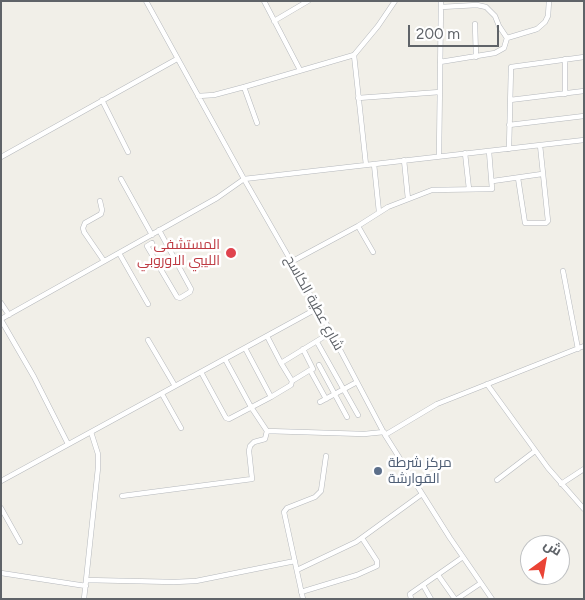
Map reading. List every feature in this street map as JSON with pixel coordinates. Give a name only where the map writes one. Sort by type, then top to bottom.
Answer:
[{"type":"street","name":"شارع عطية الكاسح","points":[[146,1],[244,179],[318,308],[385,433],[422,494],[492,599]]},
{"type":"street","points":[[264,1],[300,70]]},
{"type":"street","points":[[274,20],[308,1]]},
{"type":"street","points":[[198,96],[214,95],[354,55],[378,26],[395,1]]},
{"type":"street","points":[[507,38],[537,28],[545,22],[548,16],[549,1]]},
{"type":"street","points":[[438,156],[441,4],[486,7],[495,16],[507,38],[506,44],[501,51],[440,62]]},
{"type":"street","points":[[475,24],[476,57]]},
{"type":"street","points":[[354,55],[366,165]]},
{"type":"street","points":[[509,149],[511,67],[584,57]]},
{"type":"street","points":[[1,157],[177,59]]},
{"type":"street","points":[[565,59],[565,94]]},
{"type":"street","points":[[244,87],[257,123]]},
{"type":"street","points":[[510,100],[584,91]]},
{"type":"street","points":[[358,98],[440,92]]},
{"type":"street","points":[[102,100],[128,152]]},
{"type":"street","points":[[509,125],[584,116]]},
{"type":"street","points":[[68,444],[34,377],[1,319],[9,314],[217,198],[244,179],[584,140]]},
{"type":"street","points":[[518,178],[524,222],[526,225],[544,224],[548,221],[540,145]]},
{"type":"street","points":[[292,262],[358,226],[379,212],[408,198],[432,190],[491,190],[493,181],[489,151]]},
{"type":"street","points":[[465,153],[469,189]]},
{"type":"street","points":[[404,160],[408,198]]},
{"type":"street","points":[[374,164],[379,212]]},
{"type":"street","points":[[493,181],[542,174]]},
{"type":"street","points":[[121,179],[152,234]]},
{"type":"street","points":[[100,200],[101,214],[85,223],[83,228],[104,261]]},
{"type":"street","points":[[358,226],[373,252]]},
{"type":"street","points":[[152,243],[148,246],[176,297],[180,298],[190,292],[192,289],[159,230]]},
{"type":"street","points":[[119,253],[148,304]]},
{"type":"street","points":[[563,271],[578,348]]},
{"type":"street","points":[[1,303],[9,314]]},
{"type":"street","points":[[1,481],[318,308]]},
{"type":"street","points":[[282,363],[330,333]]},
{"type":"street","points":[[267,336],[292,381]]},
{"type":"street","points":[[148,340],[176,386]]},
{"type":"street","points":[[317,342],[358,415]]},
{"type":"street","points":[[267,431],[385,433],[437,404],[584,346]]},
{"type":"street","points":[[244,348],[272,398]]},
{"type":"street","points":[[304,349],[326,399]]},
{"type":"street","points":[[122,496],[251,480],[250,446],[254,442],[265,439],[267,431],[251,407],[225,359]]},
{"type":"street","points":[[201,372],[226,418],[229,419],[272,398],[291,385],[292,381],[328,360]]},
{"type":"street","points":[[319,365],[347,417]]},
{"type":"street","points":[[320,402],[357,382]]},
{"type":"street","points":[[487,384],[535,451],[584,509]]},
{"type":"street","points":[[162,394],[181,428]]},
{"type":"street","points":[[84,599],[98,468],[98,454],[91,432]]},
{"type":"street","points":[[497,480],[535,451]]},
{"type":"street","points":[[303,599],[284,512],[287,508],[315,497],[321,491],[326,456]]},
{"type":"street","points":[[561,484],[584,469]]},
{"type":"street","points":[[297,570],[362,538],[422,494]]},
{"type":"street","points":[[1,508],[20,542]]},
{"type":"street","points":[[301,592],[376,566],[377,561],[362,538]]},
{"type":"street","points":[[411,599],[410,594],[463,557]]},
{"type":"street","points":[[86,580],[196,581],[295,561]]},
{"type":"street","points":[[1,573],[86,586]]},
{"type":"street","points":[[438,575],[456,599],[481,583]]},
{"type":"street","points":[[423,585],[431,599]]},
{"type":"place","name":"المستشفی الليبي الاوروبي","points":[[231,253]]},
{"type":"place","name":"مركز شرطة القوارشة","points":[[378,471]]}]
